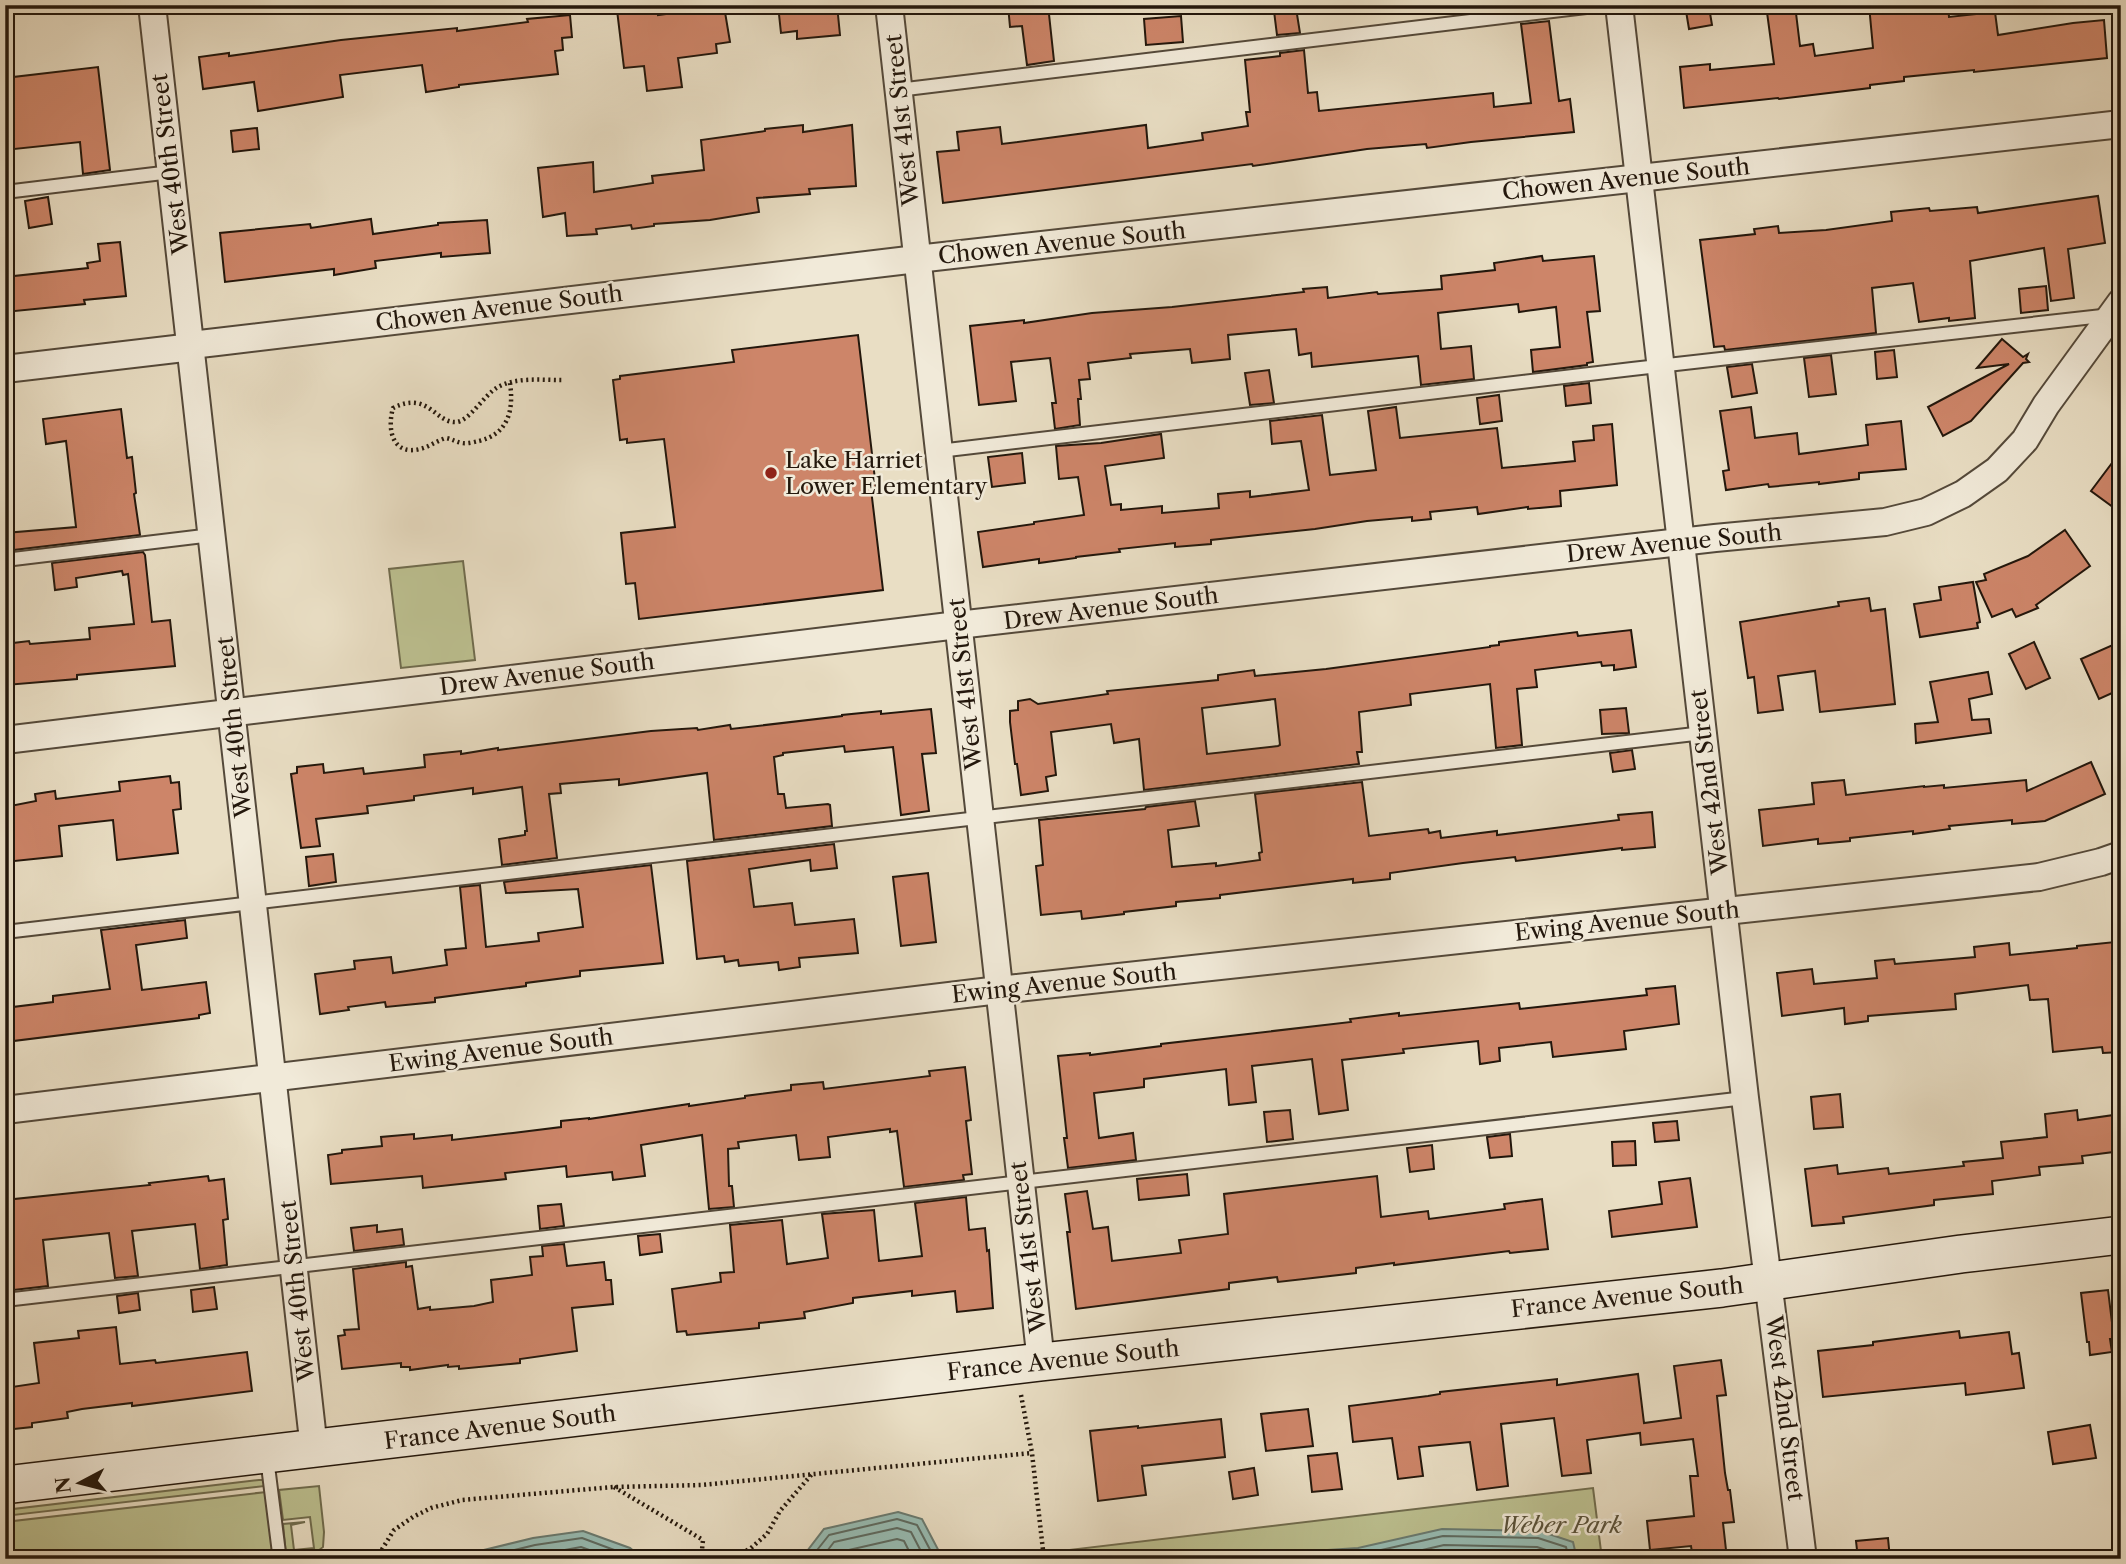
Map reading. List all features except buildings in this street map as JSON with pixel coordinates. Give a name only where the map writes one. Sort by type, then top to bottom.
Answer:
[{"type":"main road","name":"France Avenue South","points":[[5,1485],[1041,1362],[1768,1281],[2121,1235]]},
{"type":"street","name":"West 40th Street","points":[[152,5],[314,1449]]},
{"type":"street","name":"West 41st Street","points":[[889,5],[1041,1362]]},
{"type":"street","name":"West 42nd Street","points":[[1619,5],[1745,1098],[1803,1559]]},
{"type":"street","name":"Chowen Avenue South","points":[[5,369],[917,259],[2121,124]]},
{"type":"street","name":"Drew Avenue South","points":[[5,740],[958,625],[1682,542],[1885,522],[1926,512],[1963,494],[1997,470],[2025,440],[2046,405],[2116,308]]},
{"type":"street","name":"Ewing Avenue South","points":[[5,1110],[999,990],[2039,877],[2121,855]]},
{"type":"lane","points":[[898,90],[1603,5]]},
{"type":"lane","points":[[5,192],[171,172]]},
{"type":"lane","points":[[939,451],[2116,308]]},
{"type":"lane","points":[[5,560],[212,535]]},
{"type":"lane","points":[[5,932],[1703,733]]},
{"type":"lane","points":[[5,1300],[1745,1098]]},
{"type":"lane","points":[[267,1455],[278,1553]]},
{"type":"path","points":[[510,383],[512,399],[508,415],[502,429],[493,438],[462,443],[446,438],[418,450],[406,449],[395,443],[390,434],[389,421],[393,408],[404,403],[422,404],[449,421],[458,422],[466,419],[481,400],[499,386],[510,383],[523,380],[562,380]]},
{"type":"path","points":[[1021,1395],[1032,1453],[1044,1559]]},
{"type":"path","points":[[376,1559],[394,1530],[430,1508],[462,1500],[613,1487],[701,1485],[1032,1453]]},
{"type":"path","points":[[733,1559],[767,1534],[780,1511],[812,1474]]},
{"type":"path","points":[[613,1487],[704,1540],[701,1559]]},
{"type":"green space","points":[[463,561],[475,660],[401,668],[389,569]]},
{"type":"green space","points":[[263,1480],[265,1486],[5,1516],[5,1510]]},
{"type":"green space","points":[[319,1486],[324,1532],[319,1559],[5,1559],[5,1522],[266,1492],[274,1556],[286,1555],[283,1524],[305,1522],[291,1525],[294,1550],[314,1548],[310,1517],[283,1520],[279,1490]]},
{"type":"green space","name":"Weber Park","points":[[1593,1488],[1602,1559],[1061,1559],[1060,1551]]},
{"type":"water","points":[[898,1512],[922,1519],[943,1559],[801,1559],[824,1529]]},
{"type":"water","points":[[1442,1529],[1540,1531],[1573,1542],[1577,1559],[1193,1559],[1358,1548]]},
{"type":"water","points":[[583,1531],[630,1548],[643,1559],[447,1559],[533,1538]]},
{"type":"place","name":"Lake Harriet Lower Elementary","points":[[771,473]]}]
